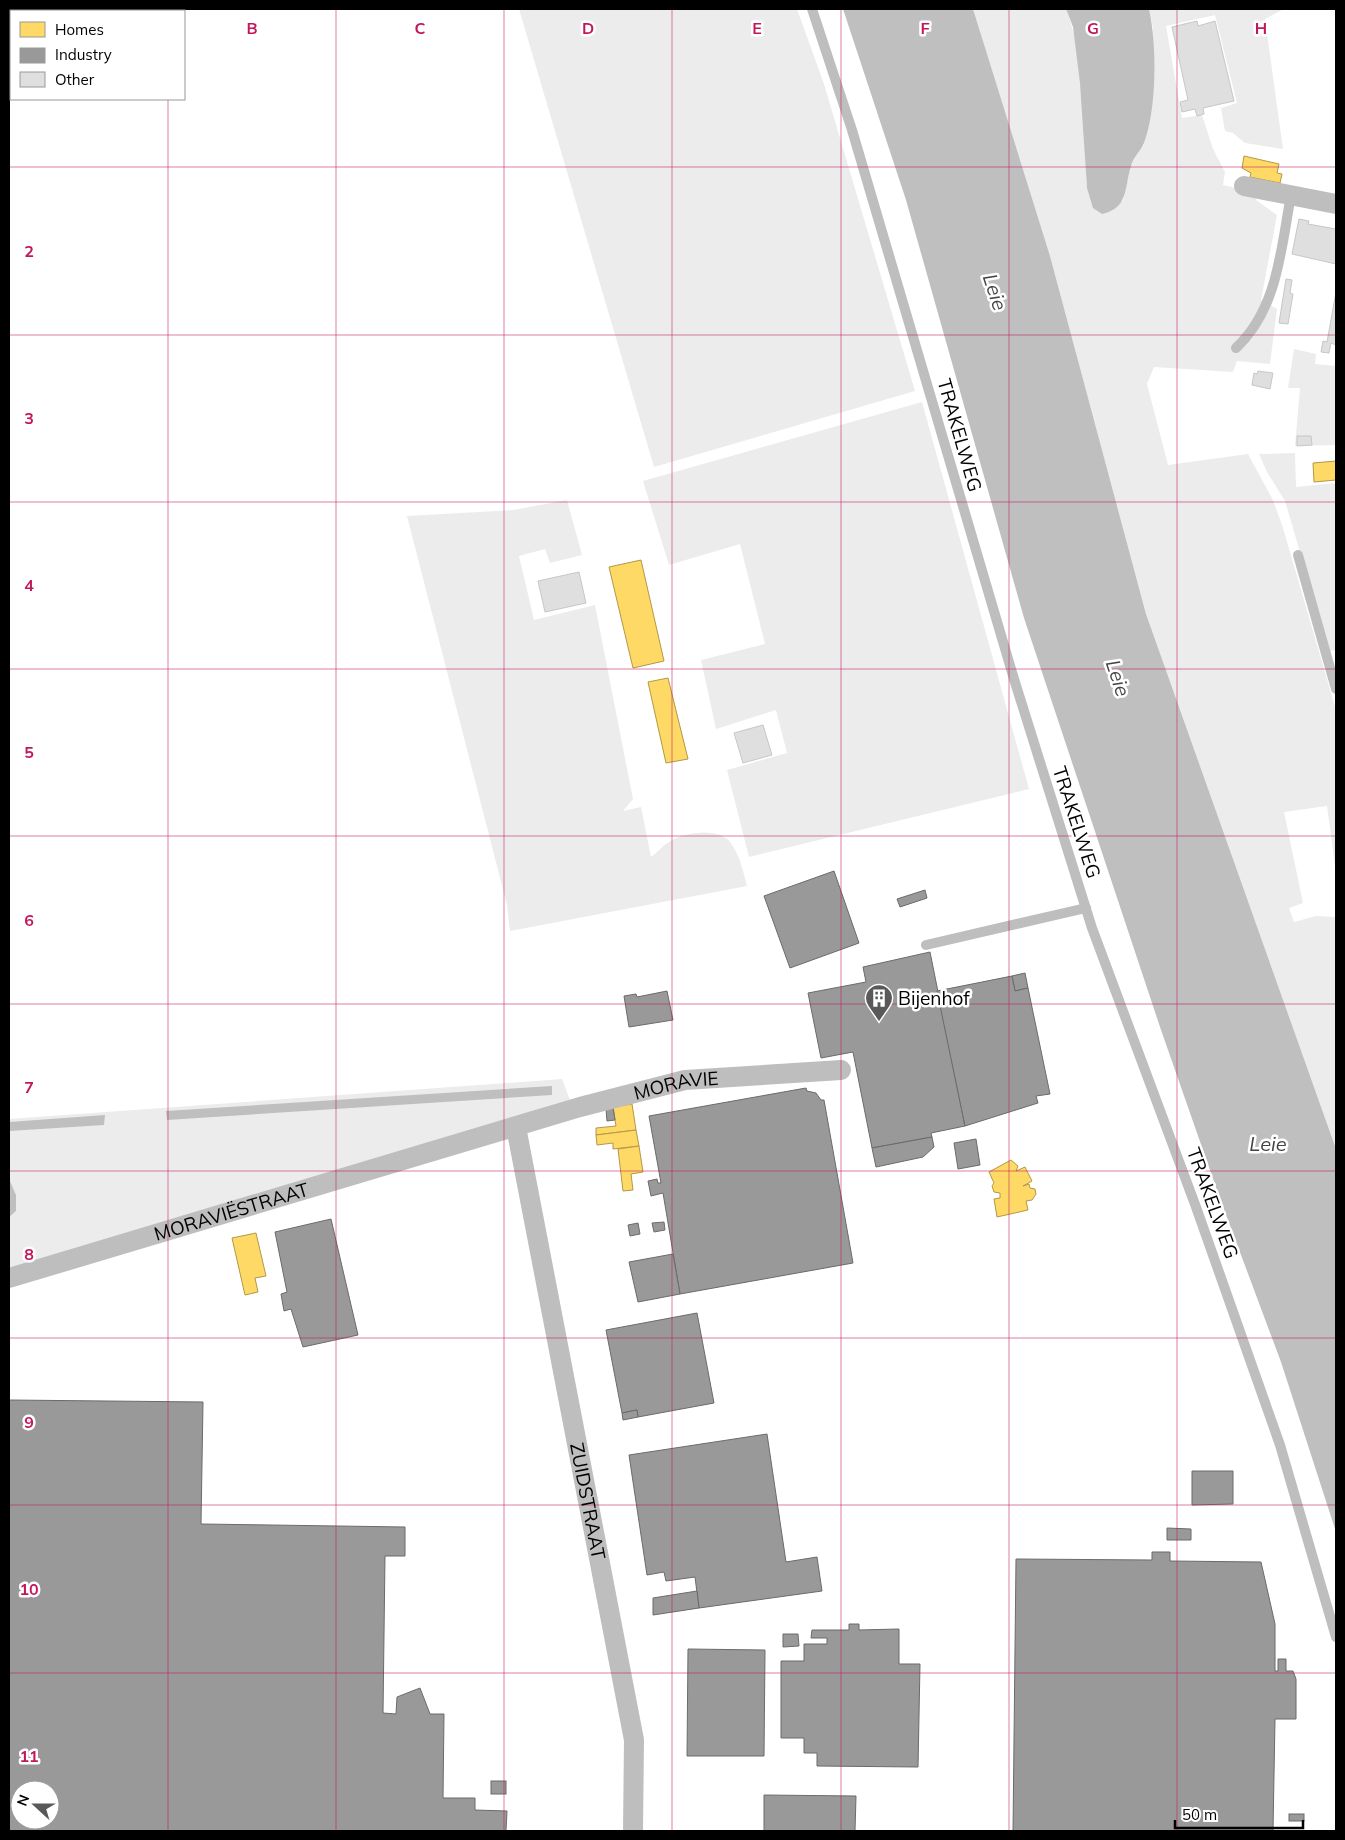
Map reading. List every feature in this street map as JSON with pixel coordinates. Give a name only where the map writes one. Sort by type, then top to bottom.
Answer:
[{"type":"street","points":[[1244,186],[1336,204]]},
{"type":"street","name":"MORAVIE","points":[[455,1145],[580,1107],[685,1080],[841,1070]]},
{"type":"street","name":"ZUIDSTRAAT","points":[[516,1127],[634,1740],[633,1831]]},
{"type":"street","name":"MORAVIËSTRAAT","points":[[9,1278],[455,1145]]},
{"type":"lane","name":"TRAKELWEG","points":[[812,9],[852,130],[1014,679],[1086,908],[1196,1207],[1280,1445],[1336,1637]]},
{"type":"lane","points":[[1236,348],[1262,316],[1270,299],[1291,195]]},
{"type":"lane","points":[[1298,555],[1336,689]]},
{"type":"lane","points":[[926,945],[1086,908]]},
{"type":"shaded area","points":[[519,9],[797,9],[824,84],[915,391],[654,467]]},
{"type":"shaded area","points":[[973,9],[1066,9],[1077,50],[1080,73],[1087,188],[1123,201],[1131,163],[1144,145],[1153,28],[1149,9],[1284,9],[1265,19],[1283,149],[1245,143],[1233,133],[1225,131],[1221,108],[1237,103],[1215,15],[1166,26],[1182,118],[1202,115],[1213,149],[1225,172],[1223,185],[1257,193],[1256,200],[1277,215],[1261,300],[1277,309],[1270,364],[1237,361],[1233,372],[1154,367],[1147,384],[1168,465],[1248,454],[1273,500],[1283,528],[1336,710],[1336,873],[1327,806],[1284,812],[1303,903],[1289,908],[1294,922],[1316,916],[1336,917],[1336,1149],[1146,614],[1050,256]]},
{"type":"shaded area","points":[[1294,349],[1316,354],[1315,364],[1336,366],[1336,445],[1295,446],[1300,388],[1288,388]]},
{"type":"shaded area","points":[[922,402],[1029,789],[749,857],[727,770],[787,753],[776,710],[716,729],[701,660],[765,644],[740,544],[669,565],[643,481]]},
{"type":"shaded area","points":[[1295,453],[1296,487],[1336,483],[1336,650],[1329,651],[1285,501],[1267,472],[1259,454]]},
{"type":"shaded area","points":[[567,500],[582,555],[550,563],[545,549],[519,556],[534,620],[595,605],[633,799],[623,811],[641,807],[651,857],[666,844],[683,836],[710,833],[725,837],[730,842],[741,863],[747,886],[510,931],[507,905],[407,516],[513,510]]},
{"type":"shaded area","points":[[562,1079],[570,1100],[9,1275],[9,1119]]},
{"type":"water","name":"Leie","points":[[843,9],[973,9],[1050,256],[1146,614],[1336,1149],[1336,1532],[1281,1362],[1219,1196],[1160,1027],[1024,618],[906,200]]},
{"type":"water","points":[[1066,9],[1149,9],[1152,23],[1154,76],[1148,129],[1143,146],[1132,163],[1121,202],[1111,211],[1102,214],[1093,208],[1087,188],[1080,83],[1073,27]]},
{"type":"water","points":[[552,1086],[552,1095],[167,1120],[166,1111]]},
{"type":"water","points":[[105,1115],[104,1125],[9,1131],[9,1122]]},
{"type":"water","points":[[9,1179],[16,1195],[16,1211],[9,1217]]},
{"type":"building: Homes","points":[[1244,156],[1279,164],[1277,173],[1282,174],[1280,183],[1250,177],[1251,173],[1242,168]]},
{"type":"building: Homes","points":[[1336,461],[1336,480],[1314,482],[1313,463]]},
{"type":"building: Homes","points":[[641,560],[664,661],[633,668],[609,567]]},
{"type":"building: Homes","points":[[668,678],[688,759],[666,763],[648,682]]},
{"type":"building: Homes","points":[[632,1104],[636,1130],[596,1135],[596,1128],[616,1126],[613,1107]]},
{"type":"building: Homes","points":[[636,1130],[639,1146],[613,1149],[613,1143],[597,1145],[596,1135]]},
{"type":"building: Homes","points":[[639,1146],[643,1172],[631,1174],[633,1190],[623,1191],[618,1149]]},
{"type":"building: Homes","points":[[1011,1160],[1018,1166],[1016,1171],[1025,1167],[1032,1181],[1023,1186],[1029,1184],[1030,1188],[1035,1189],[1036,1194],[1032,1200],[1026,1201],[1028,1210],[997,1217],[994,1199],[1000,1198],[1000,1193],[994,1192],[992,1186],[994,1183],[989,1172]]},
{"type":"building: Homes","points":[[256,1233],[266,1276],[255,1278],[258,1292],[245,1295],[232,1238]]},
{"type":"building: Industry","points":[[834,871],[859,943],[790,968],[764,896]]},
{"type":"building: Industry","points":[[925,890],[927,898],[900,907],[897,899]]},
{"type":"building: Industry","name":"Bijenhof","points":[[930,952],[965,1126],[931,1133],[932,1137],[872,1148],[853,1052],[821,1058],[808,993],[866,982],[863,967]]},
{"type":"building: Industry","points":[[1025,973],[1028,988],[1015,991],[1012,976]]},
{"type":"building: Industry","points":[[1012,976],[1015,991],[1028,988],[1050,1094],[1036,1096],[1038,1103],[965,1126],[937,991]]},
{"type":"building: Industry","points":[[667,991],[673,1020],[629,1027],[624,996],[636,994],[637,997]]},
{"type":"building: Industry","points":[[806,1088],[807,1091],[816,1093],[821,1100],[824,1100],[853,1263],[680,1294],[663,1193],[651,1196],[648,1181],[657,1179],[658,1183],[661,1183],[649,1116]]},
{"type":"building: Industry","points":[[613,1107],[615,1120],[607,1121],[606,1109]]},
{"type":"building: Industry","points":[[932,1137],[934,1147],[923,1157],[876,1167],[872,1148]]},
{"type":"building: Industry","points":[[976,1139],[980,1165],[958,1169],[954,1143]]},
{"type":"building: Industry","points":[[331,1219],[358,1335],[303,1347],[291,1309],[284,1311],[281,1294],[287,1292],[275,1232]]},
{"type":"building: Industry","points":[[664,1222],[665,1230],[654,1232],[652,1223]]},
{"type":"building: Industry","points":[[638,1223],[640,1234],[630,1236],[628,1225]]},
{"type":"building: Industry","points":[[673,1254],[680,1294],[638,1302],[629,1262]]},
{"type":"building: Industry","points":[[697,1313],[714,1403],[638,1417],[637,1410],[622,1413],[606,1330]]},
{"type":"building: Industry","points":[[9,1400],[203,1402],[201,1524],[405,1527],[405,1556],[385,1556],[383,1713],[396,1714],[397,1697],[420,1688],[430,1714],[444,1714],[443,1798],[475,1798],[475,1810],[507,1811],[506,1831],[9,1831]]},
{"type":"building: Industry","points":[[637,1410],[638,1417],[623,1420],[622,1413]]},
{"type":"building: Industry","points":[[767,1434],[786,1562],[817,1557],[822,1591],[699,1608],[695,1577],[666,1581],[664,1572],[647,1575],[629,1455]]},
{"type":"building: Industry","points":[[1192,1471],[1233,1471],[1233,1504],[1192,1505]]},
{"type":"building: Industry","points":[[1167,1528],[1191,1529],[1191,1540],[1167,1540]]},
{"type":"building: Industry","points":[[1152,1552],[1170,1552],[1170,1561],[1261,1562],[1275,1624],[1275,1671],[1278,1671],[1278,1659],[1286,1659],[1286,1671],[1293,1671],[1296,1679],[1296,1719],[1275,1719],[1273,1831],[1013,1831],[1016,1559],[1152,1560]]},
{"type":"building: Industry","points":[[697,1591],[699,1608],[653,1615],[653,1598]]},
{"type":"building: Industry","points":[[849,1624],[859,1624],[859,1630],[899,1629],[899,1664],[920,1664],[918,1767],[817,1766],[817,1753],[804,1753],[804,1738],[781,1738],[781,1661],[804,1661],[804,1644],[827,1644],[827,1638],[811,1638],[812,1630],[849,1630]]},
{"type":"building: Industry","points":[[783,1634],[798,1634],[799,1646],[783,1647]]},
{"type":"building: Industry","points":[[688,1649],[765,1650],[764,1756],[687,1756]]},
{"type":"building: Industry","points":[[491,1781],[506,1781],[506,1794],[491,1794]]},
{"type":"building: Industry","points":[[764,1795],[856,1796],[855,1831],[764,1831]]},
{"type":"building: Industry","points":[[1289,1814],[1304,1814],[1304,1821],[1289,1821]]},
{"type":"building: Other","points":[[1197,21],[1198,26],[1215,21],[1234,101],[1203,108],[1204,114],[1197,116],[1195,109],[1182,112],[1180,102],[1188,100],[1172,27]]},
{"type":"building: Other","points":[[1299,219],[1309,221],[1308,224],[1336,229],[1336,264],[1292,254]]},
{"type":"building: Other","points":[[1286,279],[1292,280],[1290,293],[1293,294],[1288,324],[1279,323]]},
{"type":"building: Other","points":[[1336,292],[1336,345],[1331,343],[1329,353],[1321,352],[1323,341],[1327,342]]},
{"type":"building: Other","points":[[1258,371],[1273,373],[1270,389],[1252,385],[1254,373],[1257,374]]},
{"type":"building: Other","points":[[1297,436],[1311,436],[1312,445],[1297,446]]},
{"type":"building: Other","points":[[579,572],[586,603],[545,612],[538,581]]},
{"type":"building: Other","points":[[763,725],[772,755],[743,763],[734,733]]},
{"type":"place","name":"Bijenhof","points":[[879,1022]]}]
